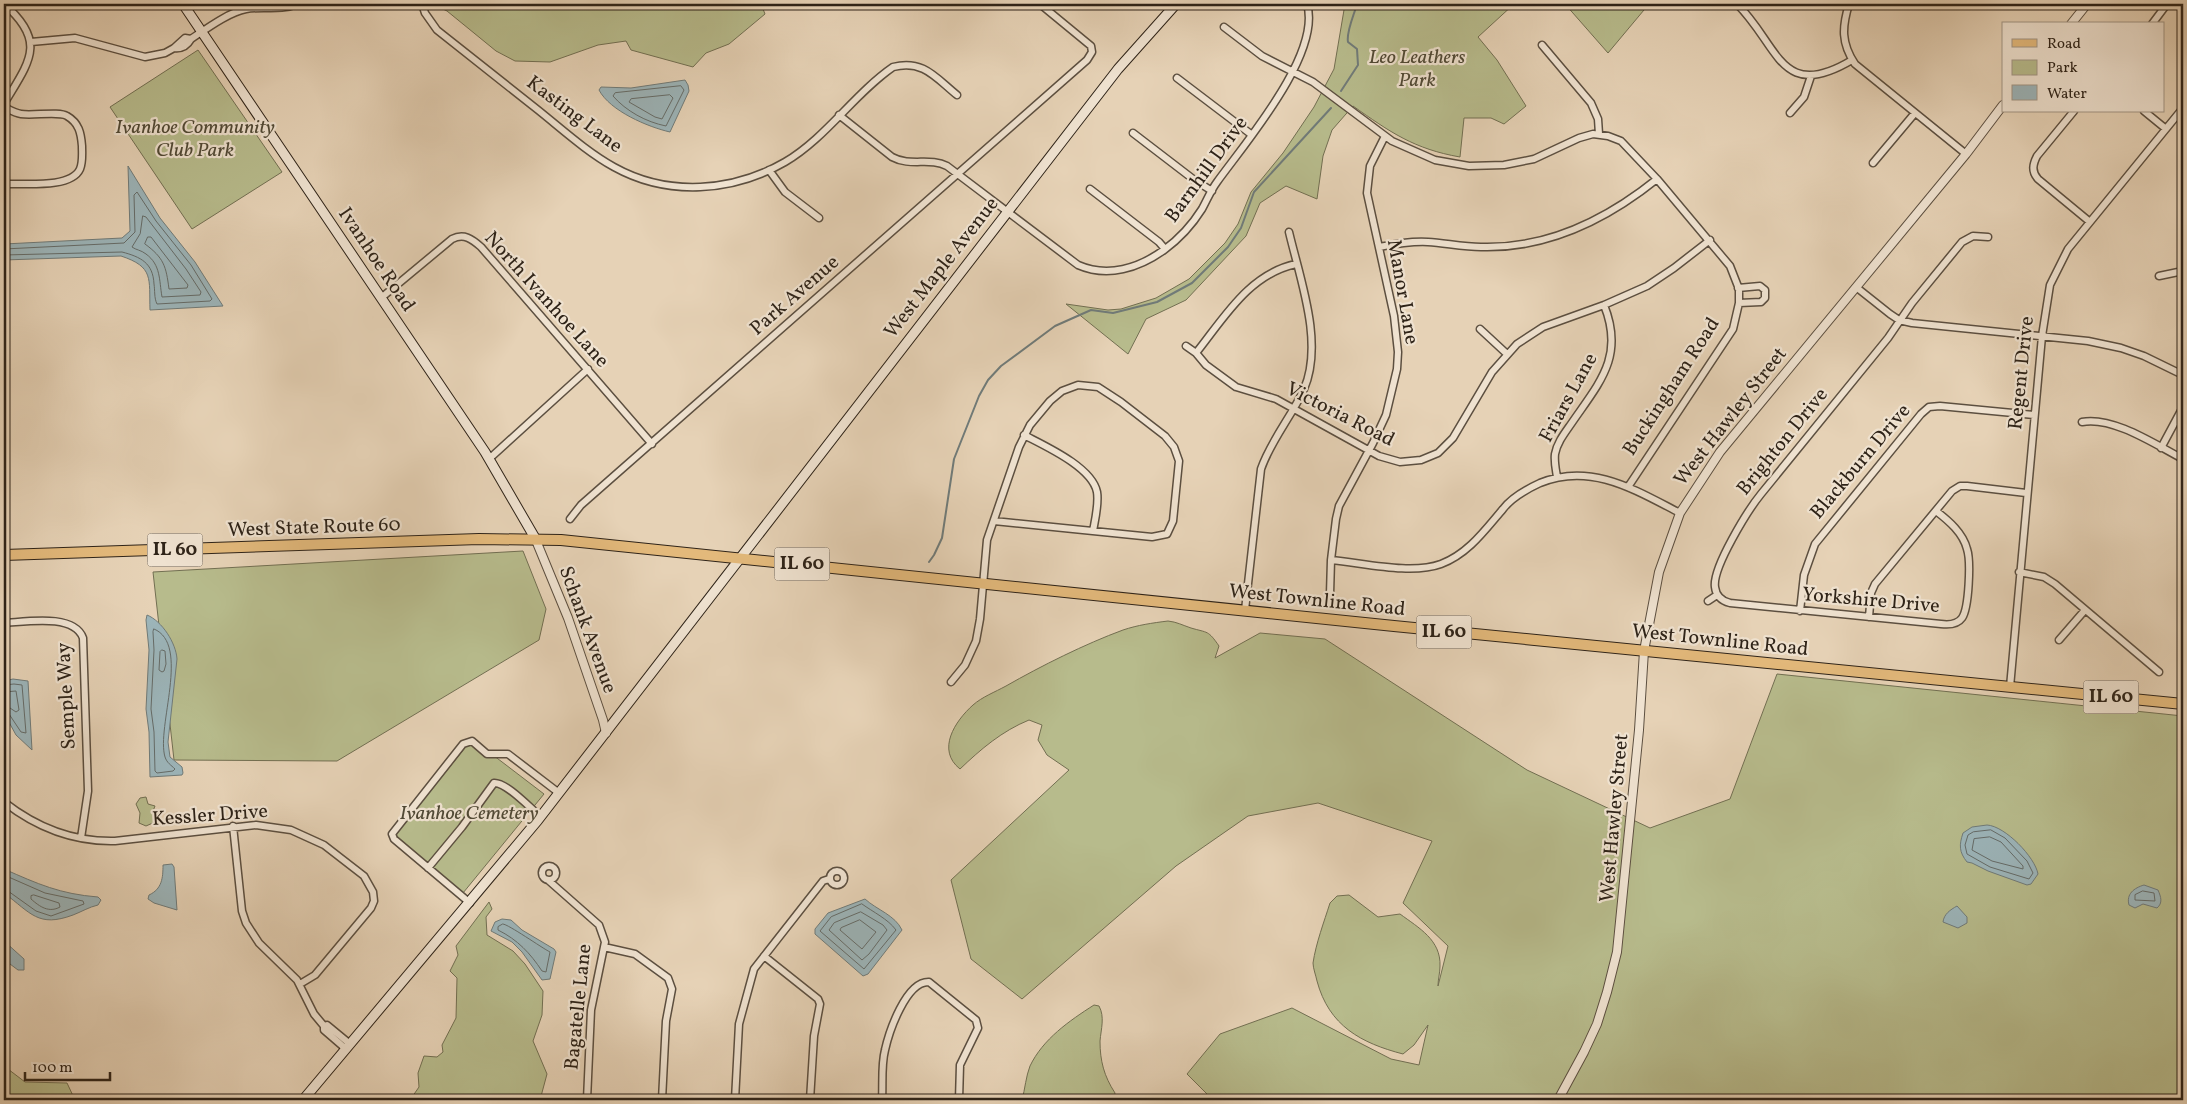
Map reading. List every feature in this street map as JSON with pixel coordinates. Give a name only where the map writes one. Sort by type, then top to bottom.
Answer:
[{"type":"main road","name":"Ivanhoe Road","points":[[183,4],[489,459],[534,538]]},
{"type":"main road","name":"West Maple Avenue","points":[[303,1100],[541,817],[1118,69],[1176,4]]},
{"type":"main road","name":"IL 60","points":[[534,538],[740,558]]},
{"type":"main road","name":"West State Route 60","points":[[4,555],[534,538]]},
{"type":"main road","name":"West Townline Road","points":[[740,558],[2010,687]]},
{"type":"main road","name":"IL 60","points":[[2010,687],[2183,704]]},
{"type":"street","points":[[4,4],[23,22],[31,42],[31,53],[27,64],[4,105],[15,113],[23,115],[66,115],[74,121],[81,131],[82,156],[80,169],[72,179],[57,182],[4,184]]},
{"type":"street","points":[[31,42],[75,38],[145,56],[165,53],[174,48],[181,49],[191,39],[240,11],[254,8],[282,8],[297,4]]},
{"type":"street","name":"Kasting Lane","points":[[422,4],[425,13],[437,30],[593,154],[623,172],[665,185],[712,187],[731,184],[769,170],[802,150],[893,67],[910,64],[923,68],[957,95]]},
{"type":"street","name":"Park Avenue","points":[[570,519],[581,505],[1087,60],[1092,49],[1085,40],[1040,4]]},
{"type":"street","name":"Barnhill Drive","points":[[840,115],[892,158],[900,162],[942,163],[1069,259],[1082,267],[1095,271],[1112,272],[1131,267],[1166,249],[1194,221],[1212,191],[1276,101],[1304,41],[1310,21],[1307,4]]},
{"type":"street","points":[[1737,4],[1753,22],[1779,60],[1790,70],[1811,76],[1829,73],[1852,60]]},
{"type":"street","points":[[1848,4],[1843,35],[1844,44],[1852,60],[1915,114],[1966,154]]},
{"type":"street","points":[[2073,22],[2087,4]]},
{"type":"street","points":[[2154,22],[2167,4]]},
{"type":"street","points":[[1224,27],[1262,56],[1313,82],[1385,136],[1407,149],[1435,160],[1460,165],[1488,167],[1534,159],[1585,136],[1599,134],[1598,119],[1591,104],[1542,45]]},
{"type":"street","points":[[1790,113],[1804,97],[1811,76]]},
{"type":"street","points":[[1177,78],[1252,135]]},
{"type":"street","name":"West Hawley Street","points":[[1558,1100],[1584,1052],[1596,1024],[1607,992],[1617,952],[1640,730],[1644,651],[1659,572],[1680,513],[1720,452],[1966,154],[2002,106]]},
{"type":"street","name":"Regent Drive","points":[[2010,687],[2026,493],[2042,336],[2046,301],[2054,274],[2068,249],[2183,108]]},
{"type":"street","points":[[2073,112],[2037,156],[2033,164],[2033,171],[2038,179],[2090,222]]},
{"type":"street","points":[[2145,112],[2166,129]]},
{"type":"street","points":[[1873,163],[1915,114]]},
{"type":"street","points":[[1133,132],[1193,179],[1212,191]]},
{"type":"street","name":"Buckingham Road","points":[[1599,134],[1622,141],[1640,159],[1730,266],[1738,288],[1739,303],[1733,329],[1628,487]]},
{"type":"street","name":"Manor Lane","points":[[1330,594],[1331,560],[1339,506],[1369,451],[1391,399],[1398,352],[1394,316],[1367,193],[1368,175],[1373,158],[1385,136]]},
{"type":"street","points":[[769,170],[785,192],[819,218]]},
{"type":"street","points":[[1379,246],[1416,242],[1496,247],[1544,240],[1599,219],[1657,179]]},
{"type":"street","points":[[1090,189],[1166,249]]},
{"type":"street","points":[[1245,610],[1261,469],[1308,378],[1312,347],[1309,319],[1289,232]]},
{"type":"street","name":"North Ivanhoe Lane","points":[[381,298],[452,239],[457,236],[467,237],[481,247],[652,444]]},
{"type":"street","name":"Brighton Drive","points":[[1717,595],[1715,582],[1722,560],[1746,514],[1761,494],[1888,338],[1899,320],[1962,242],[1973,236],[1988,237]]},
{"type":"street","name":"Victoria Road","points":[[1186,346],[1206,365],[1236,387],[1276,399],[1380,456],[1400,462],[1421,460],[1438,453],[1454,438],[1492,372],[1517,344],[1543,327],[1604,305],[1660,278],[1710,240]]},
{"type":"street","points":[[1196,354],[1248,288],[1271,272],[1296,264]]},
{"type":"street","points":[[2159,276],[2183,271]]},
{"type":"street","points":[[1738,288],[1760,286],[1765,290],[1765,298],[1760,302],[1739,303]]},
{"type":"street","points":[[1856,287],[1899,320],[1912,323],[2088,341],[2121,348],[2144,356],[2183,375]]},
{"type":"street","name":"Friars Lane","points":[[1557,477],[1554,461],[1559,441],[1604,374],[1611,357],[1612,334],[1604,305]]},
{"type":"street","points":[[1480,329],[1507,354]]},
{"type":"street","points":[[489,459],[588,369]]},
{"type":"street","points":[[951,682],[965,665],[976,641],[987,540],[1024,435],[1050,401],[1062,391],[1078,385],[1098,387],[1165,436],[1174,447],[1180,461],[1173,521],[1167,534],[1152,538],[994,521]]},
{"type":"street","name":"Blackburn Drive","points":[[1800,611],[1804,575],[1815,544],[1921,414],[1929,407],[1940,406],[2034,415]]},
{"type":"street","points":[[2161,448],[2183,407]]},
{"type":"street","points":[[2082,422],[2102,421],[2183,459]]},
{"type":"street","points":[[1024,435],[1058,454],[1092,480],[1097,493],[1093,531]]},
{"type":"street","points":[[1331,560],[1412,568],[1441,564],[1469,548],[1506,505],[1521,493],[1530,487],[1557,477],[1574,475],[1597,476],[1628,487],[1680,513]]},
{"type":"street","points":[[1869,617],[1872,588],[1952,491],[1960,486],[2026,493]]},
{"type":"street","name":"Yorkshire Drive","points":[[1717,595],[1722,600],[1730,603],[1800,611],[1950,625],[1958,622],[1964,616],[1969,566],[1967,550],[1958,532],[1936,512]]},
{"type":"street","name":"Schank Avenue","points":[[534,538],[568,618],[606,733]]},
{"type":"street","points":[[2019,572],[2044,576],[2159,672]]},
{"type":"street","points":[[1708,601],[1717,595]]},
{"type":"street","points":[[2059,640],[2084,610]]},
{"type":"street","name":"Semple Way","points":[[4,623],[63,622],[76,628],[83,638],[88,791],[81,838]]},
{"type":"street","points":[[470,902],[394,839],[392,834],[467,741],[472,742],[488,754],[508,754],[559,793]]},
{"type":"street","points":[[428,868],[462,827],[494,783],[499,783],[508,789],[541,817]]},
{"type":"street","name":"Kessler Drive","points":[[4,802],[39,824],[81,838],[115,841],[233,826],[272,826],[306,836],[332,850],[364,876],[371,885],[374,898],[371,908],[315,975],[300,984]]},
{"type":"street","points":[[233,826],[242,911],[246,923],[256,940],[300,984],[314,1014],[324,1026],[324,1030],[348,1047]]},
{"type":"street","points":[[735,1100],[739,1024],[754,969],[824,881],[829,879]]},
{"type":"street","name":"Bagatelle Lane","points":[[548,880],[599,925],[605,942],[592,1010],[587,1100]]},
{"type":"street","points":[[604,947],[635,954],[668,978],[672,989],[666,1021],[662,1100]]},
{"type":"street","points":[[764,956],[818,999],[820,1004],[814,1036],[810,1100]]},
{"type":"street","points":[[882,1100],[884,1051],[898,1011],[913,990],[923,982],[929,982],[976,1020],[978,1028],[960,1064],[959,1100]]},
{"type":"green space","points":[[433,4],[525,4],[529,6],[534,4],[761,4],[765,14],[729,44],[706,53],[693,67],[631,50],[626,41],[598,45],[550,62],[515,61],[496,51],[447,11]]},
{"type":"green space","name":"Leo Leathers Park","points":[[1345,4],[1514,4],[1478,37],[1497,60],[1526,106],[1504,124],[1491,118],[1464,118],[1460,157],[1429,149],[1403,138],[1353,106],[1332,130],[1323,156],[1317,199],[1286,186],[1260,203],[1246,236],[1186,300],[1146,319],[1128,354],[1066,304],[1108,310],[1121,309],[1156,298],[1189,279],[1225,243],[1238,224],[1251,192],[1283,153],[1314,107],[1334,69]]},
{"type":"green space","points":[[1565,4],[1649,4],[1608,53]]},
{"type":"green space","name":"Ivanhoe Community Club Park","points":[[198,50],[282,172],[192,229],[110,107]]},
{"type":"green space","points":[[523,551],[546,609],[539,640],[337,761],[174,760],[153,572]]},
{"type":"green space","points":[[1168,621],[1210,635],[1219,646],[1215,658],[1260,633],[1325,639],[1527,770],[1650,828],[1730,799],[1777,674],[2183,716],[2183,1100],[1213,1100],[1187,1074],[1220,1034],[1292,1008],[1391,1059],[1419,1065],[1428,1025],[1414,1045],[1403,1054],[1360,1038],[1338,1021],[1322,997],[1313,963],[1330,903],[1337,896],[1349,895],[1378,917],[1400,914],[1428,936],[1437,949],[1439,957],[1438,986],[1448,946],[1403,903],[1432,841],[1318,803],[1248,816],[1176,866],[1022,999],[971,959],[951,880],[1069,770],[1047,755],[1038,740],[1042,725],[1029,720],[1010,729],[992,741],[960,769],[949,753],[951,736],[955,727],[966,712],[984,697],[1048,663],[1123,630],[1145,624]]},
{"type":"green space","name":"Ivanhoe Cemetery","points":[[472,739],[544,794],[463,893],[395,835]]},
{"type":"green space","points":[[146,797],[148,804],[155,806],[153,811],[157,817],[155,822],[146,826],[139,823],[140,813],[136,804],[140,798]]},
{"type":"green space","points":[[489,902],[492,909],[486,917],[487,935],[513,951],[525,964],[543,991],[542,1015],[533,1041],[547,1074],[540,1100],[410,1100],[419,1087],[418,1073],[424,1056],[437,1057],[443,1052],[442,1045],[456,1018],[457,978],[450,971],[458,955],[456,946]]},
{"type":"green space","points":[[1094,1005],[1099,1006],[1102,1014],[1101,1055],[1105,1074],[1115,1093],[1114,1100],[1022,1100],[1027,1074],[1035,1056],[1049,1039],[1066,1024]]},
{"type":"green space","points":[[4,1066],[25,1082],[67,1083],[75,1100],[4,1100]]},
{"type":"water","points":[[685,80],[689,91],[670,132],[630,117],[612,105],[599,90],[601,87],[631,88]]},
{"type":"water","points":[[128,166],[160,218],[195,262],[223,306],[150,310],[148,275],[144,269],[132,260],[121,256],[4,260],[4,244],[122,238],[130,231]]},
{"type":"water","points":[[147,615],[163,627],[176,653],[177,659],[168,742],[170,757],[182,767],[182,775],[150,777],[149,732],[146,709],[149,650]]},
{"type":"water","points":[[13,679],[28,681],[32,750],[16,735],[4,713],[4,681]]},
{"type":"water","points":[[1987,825],[2010,836],[2031,859],[2038,874],[2031,884],[2027,885],[1967,862],[1960,848],[1963,833],[1972,827]]},
{"type":"water","points":[[172,864],[174,867],[177,910],[154,903],[148,899],[149,895],[157,890],[161,883],[163,865]]},
{"type":"water","points":[[4,869],[49,888],[84,896],[98,897],[101,900],[98,905],[61,919],[43,919],[28,912],[4,893]]},
{"type":"water","points":[[2144,885],[2158,890],[2161,900],[2157,908],[2143,904],[2135,908],[2129,905],[2128,901],[2132,892]]},
{"type":"water","points":[[865,899],[895,920],[902,930],[868,974],[863,976],[815,934],[815,929],[828,913]]},
{"type":"water","points":[[1957,906],[1967,917],[1967,923],[1958,928],[1943,922],[1948,913]]},
{"type":"water","points":[[502,919],[511,920],[522,930],[554,949],[556,952],[550,979],[542,980],[522,952],[512,942],[491,931],[495,922]]},
{"type":"water","points":[[4,941],[24,959],[24,970],[18,970],[4,962]]},
{"type":"waterway","points":[[1341,91],[1358,65],[1357,49],[1348,42],[1349,28],[1357,4]]},
{"type":"waterway","points":[[929,562],[942,538],[954,459],[979,396],[988,380],[1001,366],[1055,326],[1091,310],[1113,313],[1157,302],[1192,283],[1228,247],[1241,228],[1254,192],[1331,108]]}]
